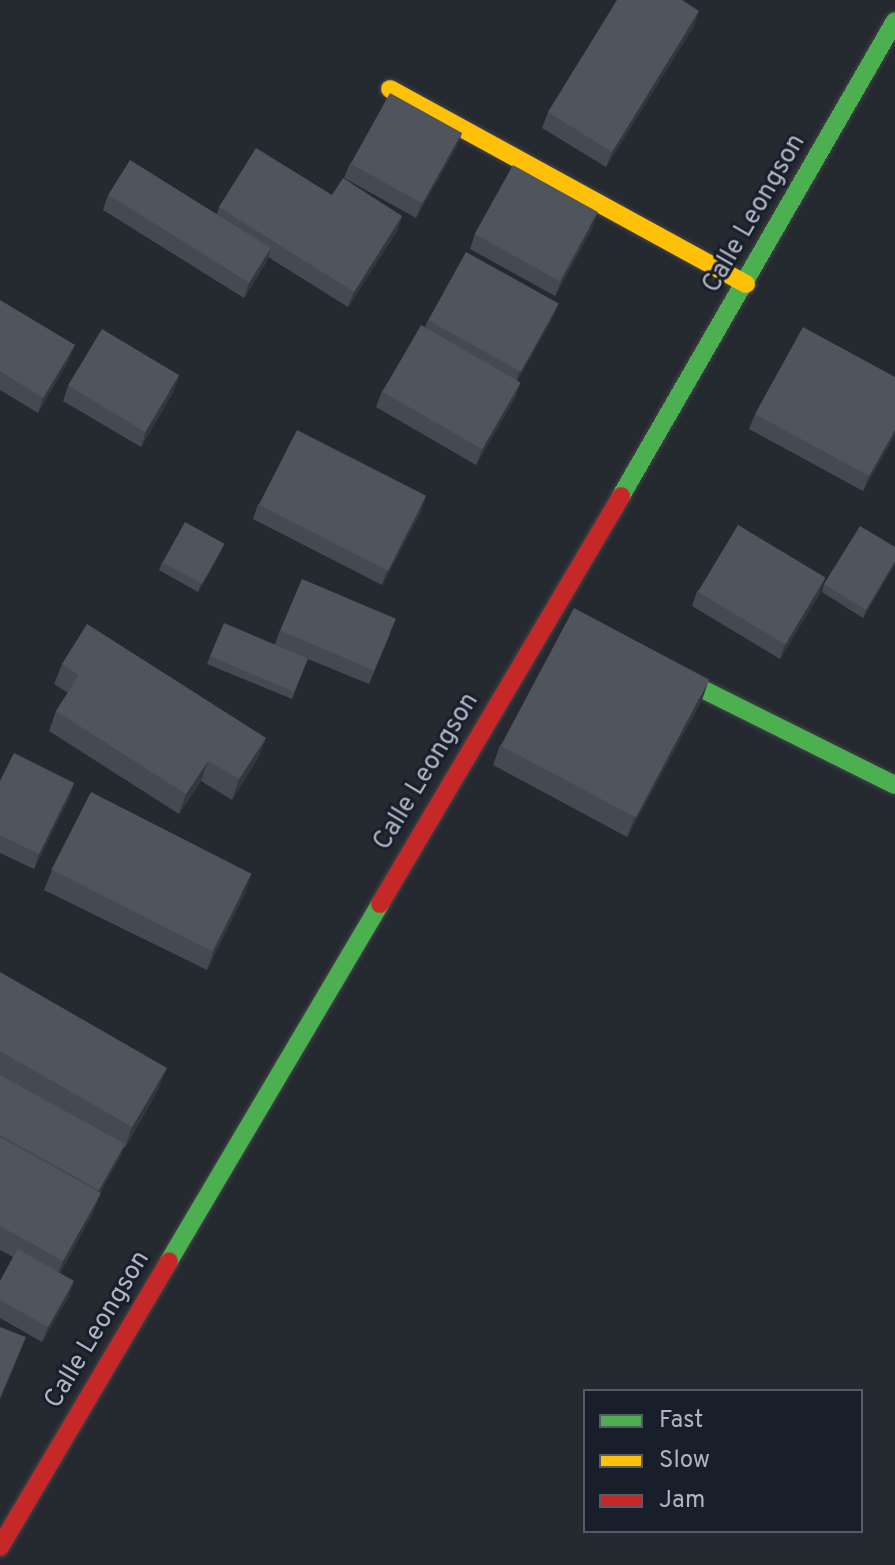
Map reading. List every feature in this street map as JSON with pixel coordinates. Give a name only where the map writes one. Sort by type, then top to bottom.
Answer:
[{"type":"main road","name":"Calle Leongson","points":[[0,1547],[558,617],[895,21]]},
{"type":"main road","points":[[390,89],[746,284]]},
{"type":"main road","points":[[634,655],[895,785]]},
{"type":"building","points":[[617,0],[682,0],[699,11],[612,152],[548,112]]},
{"type":"building","points":[[390,93],[462,133],[422,204],[351,164]]},
{"type":"building","points":[[256,148],[332,195],[343,178],[402,216],[354,292],[219,207]]},
{"type":"building","points":[[130,160],[271,248],[249,283],[108,195]]},
{"type":"building","points":[[513,165],[598,212],[560,281],[475,234]]},
{"type":"building","points":[[466,252],[559,303],[521,372],[428,320]]},
{"type":"building","points":[[0,300],[75,345],[43,398],[0,371]]},
{"type":"building","points":[[421,325],[521,382],[482,449],[382,392]]},
{"type":"building","points":[[803,327],[895,377],[895,430],[869,476],[755,414]]},
{"type":"building","points":[[102,329],[179,375],[145,432],[68,386]]},
{"type":"building","points":[[297,430],[426,496],[388,571],[259,505]]},
{"type":"building","points":[[185,522],[224,544],[202,584],[163,562]]},
{"type":"building","points":[[738,525],[825,578],[785,644],[698,592]]},
{"type":"building","points":[[860,526],[895,547],[895,561],[866,610],[824,584]]},
{"type":"building","points":[[302,579],[396,619],[374,670],[280,631]]},
{"type":"building","points":[[574,608],[709,680],[636,818],[501,746]]},
{"type":"building","points":[[224,623],[308,659],[294,692],[210,656]]},
{"type":"building","points":[[87,624],[266,738],[239,779],[208,761],[186,794],[56,711],[79,675],[62,664]]},
{"type":"building","points":[[14,753],[74,783],[39,854],[0,835],[0,781]]},
{"type":"building","points":[[91,792],[251,874],[212,951],[52,870]]},
{"type":"building","points":[[0,972],[167,1068],[132,1127],[0,1051]]},
{"type":"building","points":[[0,1075],[125,1144],[99,1190],[0,1135]]},
{"type":"building","points":[[0,1137],[101,1193],[63,1261],[0,1226]]},
{"type":"building","points":[[18,1249],[74,1281],[48,1327],[0,1300],[0,1281]]},
{"type":"building","points":[[0,1327],[26,1337],[0,1398]]},
{"type":"traffic: fast","points":[[621,496],[895,21]]},
{"type":"traffic: fast","points":[[654,665],[895,785]]},
{"type":"traffic: fast","points":[[169,1261],[380,904]]},
{"type":"traffic: slow","points":[[390,89],[746,284]]},
{"type":"traffic: jam","points":[[380,904],[621,496]]},
{"type":"traffic: jam","points":[[0,1547],[169,1261]]}]
